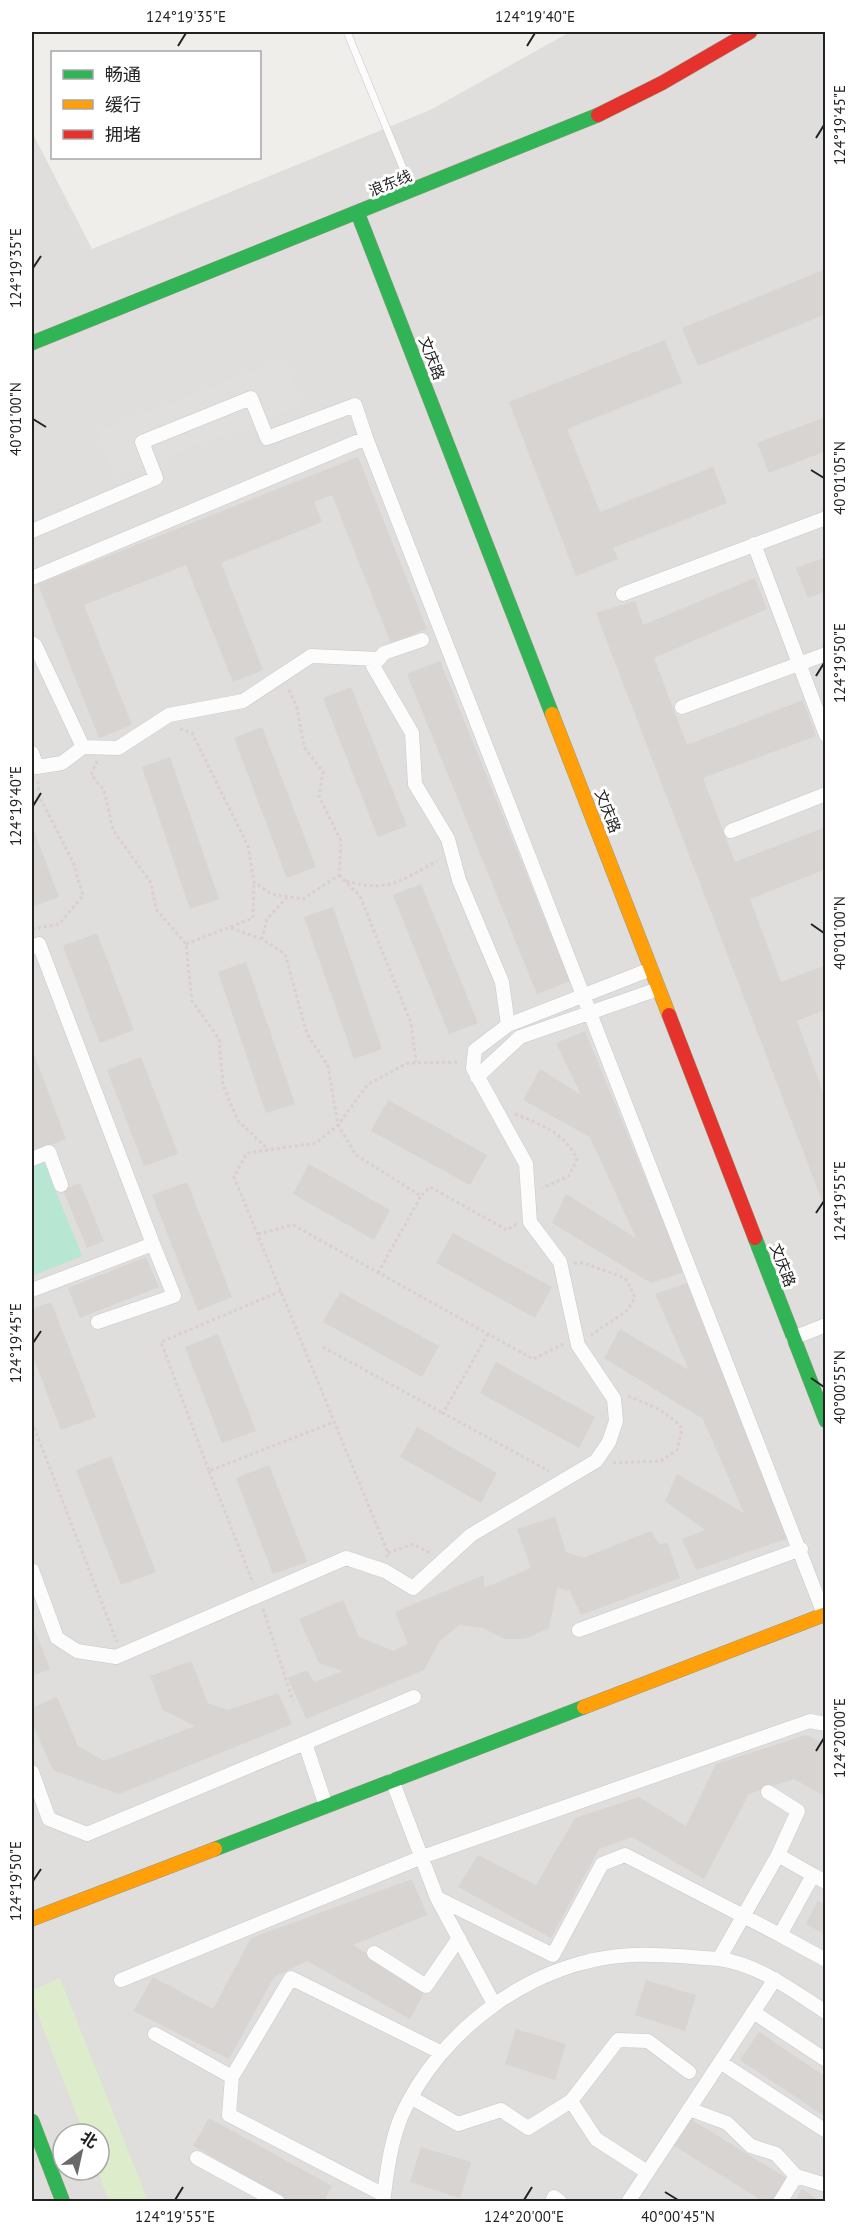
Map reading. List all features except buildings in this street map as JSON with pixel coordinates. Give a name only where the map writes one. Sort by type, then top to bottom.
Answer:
[{"type":"street","name":"浪东线","points":[[32,343],[581,124],[662,83],[750,32]]},
{"type":"street","name":"文庆路","points":[[358,214],[825,1421]]},
{"type":"street","points":[[32,531],[156,478],[142,442],[251,398],[267,438],[355,405],[825,1614],[32,1919]]},
{"type":"street","points":[[32,578],[366,438]]},
{"type":"street","points":[[623,594],[825,518]]},
{"type":"street","points":[[754,544],[825,735]]},
{"type":"street","points":[[422,640],[384,653],[373,666],[412,733],[415,784],[448,839],[459,880],[502,982],[508,1025]]},
{"type":"street","points":[[32,643],[35,645],[82,747]]},
{"type":"street","points":[[682,707],[825,654]]},
{"type":"street","points":[[32,753],[37,766],[62,763],[82,747],[118,748],[169,715],[243,701],[311,656],[379,659]]},
{"type":"street","points":[[731,831],[825,794]]},
{"type":"street","points":[[32,948],[39,944],[174,1296],[98,1322]]},
{"type":"street","points":[[32,1570],[57,1638],[76,1651],[116,1657],[346,1558],[385,1571],[413,1588],[471,1535],[596,1461],[609,1442],[616,1420],[614,1398],[577,1341],[560,1262],[531,1222],[526,1164],[477,1077],[473,1061],[475,1050],[508,1025],[651,969]]},
{"type":"street","points":[[477,1077],[520,1037],[658,989]]},
{"type":"street","points":[[32,1158],[48,1152],[61,1185]]},
{"type":"street","points":[[32,1290],[153,1244]]},
{"type":"street","points":[[793,1338],[825,1325]]},
{"type":"street","points":[[579,1630],[801,1549]]},
{"type":"street","points":[[32,1772],[49,1819],[87,1834],[414,1697]]},
{"type":"street","points":[[121,1980],[422,1857],[810,1721],[825,1724]]},
{"type":"street","points":[[305,1743],[326,1806]]},
{"type":"street","points":[[393,1780],[437,1898],[494,2004]]},
{"type":"street","points":[[719,1959],[778,1855],[798,1812],[768,1792]]},
{"type":"street","points":[[437,1898],[553,1955],[602,1864],[624,1855],[825,1960]]},
{"type":"street","points":[[778,1855],[819,1878],[780,1935]]},
{"type":"street","points":[[374,1953],[426,1986],[459,1938]]},
{"type":"street","points":[[442,2053],[291,1978],[232,2077],[229,2115],[383,2198],[390,2151],[401,2117],[431,2064],[494,2004],[534,1981],[581,1964],[631,1955],[719,1959],[730,1961],[775,1979],[825,2012]]},
{"type":"street","points":[[628,2202],[775,1979]]},
{"type":"street","points":[[753,2012],[825,2060]]},
{"type":"street","points":[[155,2034],[232,2077]]},
{"type":"street","points":[[412,2098],[458,2124],[501,2110],[528,2128],[571,2101],[618,2040],[648,2042],[689,2072]]},
{"type":"street","points":[[720,2062],[825,2131]]},
{"type":"street","points":[[571,2101],[596,2139],[647,2172]]},
{"type":"street","points":[[689,2109],[727,2122],[751,2146],[776,2154],[796,2176],[825,2186]]},
{"type":"street","points":[[32,2121],[63,2202]]},
{"type":"street","points":[[197,2158],[278,2202]]},
{"type":"street","points":[[780,2202],[796,2176]]},
{"type":"street","points":[[552,2202],[554,2197],[560,2202]]},
{"type":"lane","points":[[347,32],[412,192]]},
{"type":"path","points":[[282,675],[297,708],[304,747],[323,772],[319,796],[341,841],[339,875],[360,896],[411,1023],[416,1062]]},
{"type":"path","points":[[158,722],[192,733],[248,846],[254,882],[253,918],[186,944]]},
{"type":"path","points":[[103,748],[91,775],[104,790],[112,830],[151,883],[156,909],[186,944],[192,1001],[219,1039],[223,1085],[238,1121],[268,1150]]},
{"type":"path","points":[[32,929],[59,924],[83,896],[73,862],[39,796],[37,766]]},
{"type":"path","points":[[345,881],[372,888],[399,882],[437,861]]},
{"type":"path","points":[[254,882],[271,894],[303,899],[339,875]]},
{"type":"path","points":[[262,939],[267,919],[287,897]]},
{"type":"path","points":[[230,927],[262,939],[285,954],[307,1034],[328,1066],[338,1125],[356,1155],[421,1196]]},
{"type":"path","points":[[385,1571],[388,1552],[234,1177],[247,1153],[316,1143],[338,1125],[368,1084],[408,1063],[473,1061]]},
{"type":"path","points":[[498,1114],[514,1113],[545,1126],[571,1144],[577,1159],[569,1176],[528,1194]]},
{"type":"path","points":[[378,1273],[421,1196],[430,1187],[507,1230],[530,1216]]},
{"type":"path","points":[[258,1234],[293,1226],[533,1359],[577,1341],[627,1310],[635,1297],[625,1278],[584,1263],[560,1262]]},
{"type":"path","points":[[281,1291],[161,1342],[208,1471],[334,1422]]},
{"type":"path","points":[[443,1413],[488,1334]]},
{"type":"path","points":[[323,1347],[565,1480]]},
{"type":"path","points":[[596,1461],[613,1463],[661,1461],[677,1450],[682,1429],[677,1421],[645,1403],[607,1389]]},
{"type":"path","points":[[32,1422],[121,1654]]},
{"type":"path","points":[[388,1552],[413,1544],[430,1552],[440,1564]]},
{"type":"shaded area","points":[[570,32],[825,32],[825,2201],[32,2201],[32,132],[92,249],[430,110]]},
{"type":"shaded area","points":[[285,359],[301,405],[115,476],[97,432]]},
{"type":"green space","points":[[44,1162],[82,1256],[32,1276],[32,1167]]},
{"type":"green space","points":[[60,1978],[148,2201],[109,2201],[102,2182],[111,2182],[111,2122],[79,2122],[36,2010],[33,1990]]},
{"type":"traffic: fast","points":[[32,343],[598,115]]},
{"type":"traffic: fast","points":[[358,214],[552,714]]},
{"type":"traffic: fast","points":[[755,1238],[826,1421]]},
{"type":"traffic: fast","points":[[215,1849],[584,1707]]},
{"type":"traffic: fast","points":[[32,2121],[63,2202]]},
{"type":"traffic: slow","points":[[552,714],[669,1015]]},
{"type":"traffic: slow","points":[[584,1707],[826,1614]]},
{"type":"traffic: slow","points":[[32,1919],[215,1849]]},
{"type":"traffic: jam","points":[[598,115],[662,83],[750,32]]},
{"type":"traffic: jam","points":[[669,1015],[755,1238]]}]
